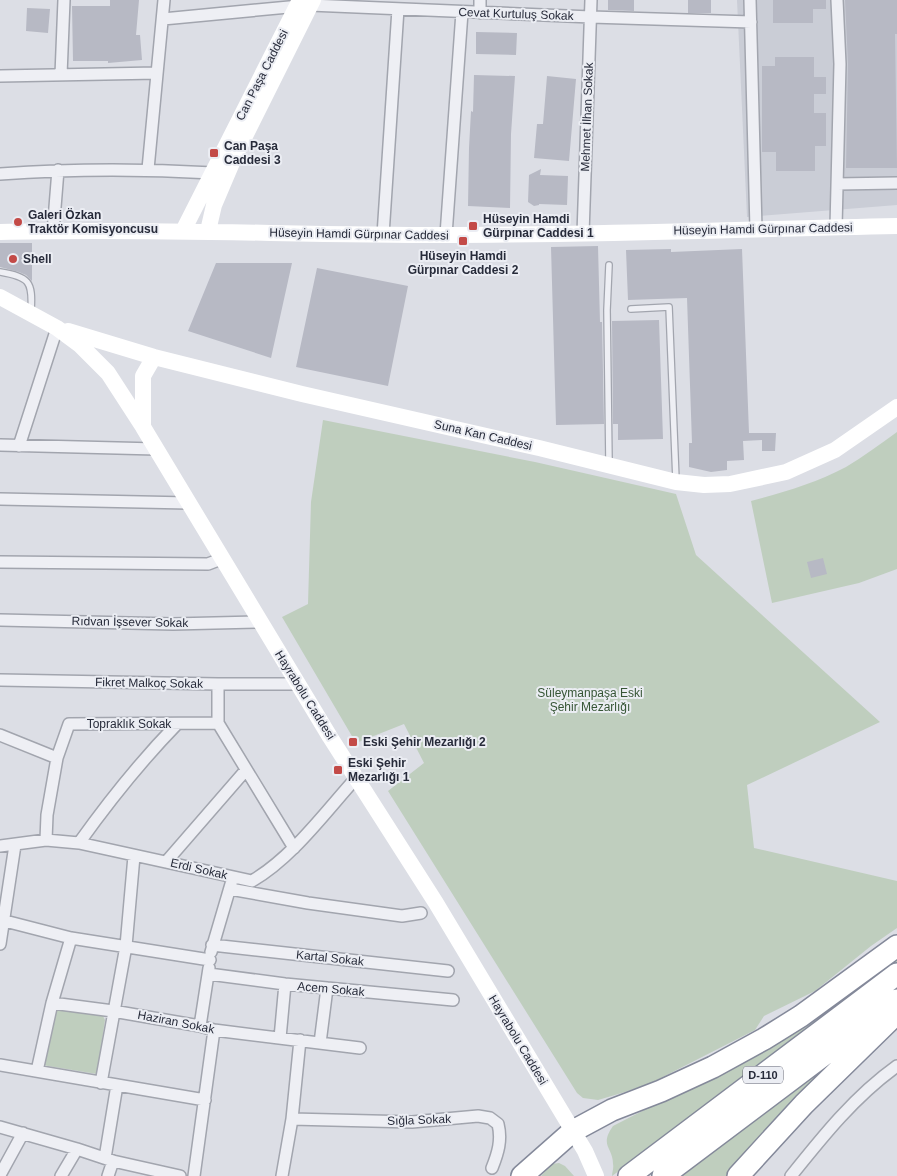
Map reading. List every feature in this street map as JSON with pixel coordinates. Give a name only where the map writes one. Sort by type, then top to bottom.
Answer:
[{"type":"highway","points":[[522,1176],[573,1131],[612,1110],[661,1092],[713,1067],[764,1039],[801,1016],[897,946]]},
{"type":"highway","name":"D-110","points":[[629,1176],[897,974]]},
{"type":"highway","name":"D-110","points":[[663,1176],[897,1000]]},
{"type":"highway","points":[[738,1176],[804,1104],[897,1013]]},
{"type":"street","points":[[60,75],[64,0]]},
{"type":"street","points":[[148,169],[164,0]]},
{"type":"street","points":[[480,0],[480,13]]},
{"type":"street","name":"Mehmet İlhan Sokak","points":[[584,234],[591,0]]},
{"type":"street","points":[[750,0],[756,228]]},
{"type":"street","points":[[836,227],[840,64],[837,0]]},
{"type":"street","name":"Cevat Kurtuluş Sokak","points":[[162,19],[305,3],[480,13],[750,22]]},
{"type":"street","name":"Can Paşa Caddesi","points":[[183,231],[305,3]]},
{"type":"street","name":"Can Paşa Caddesi","points":[[208,231],[214,205],[305,3]]},
{"type":"street","points":[[383,235],[398,9]]},
{"type":"street","points":[[446,235],[462,12]]},
{"type":"street","points":[[0,76],[156,72]]},
{"type":"street","points":[[0,174],[58,170],[148,169],[213,173]]},
{"type":"street","points":[[53,232],[58,170]]},
{"type":"street","points":[[837,184],[897,183]]},
{"type":"street","name":"Hüseyin Hamdi Gürpınar Caddesi","points":[[0,232],[208,231],[446,235],[584,234],[756,228],[897,226]]},
{"type":"street","name":"Hayrabolu Caddesi","points":[[0,296],[58,328],[80,345],[108,373],[143,427],[297,684],[436,903],[585,1151],[596,1176]]},
{"type":"street","points":[[19,446],[58,328]]},
{"type":"street","name":"Suna Kan Caddesi","points":[[58,328],[154,357],[310,396],[539,448],[676,482],[704,486],[730,484],[786,472],[835,450],[897,407]]},
{"type":"street","points":[[143,427],[144,376],[154,357]]},
{"type":"street","points":[[0,446],[156,449]]},
{"type":"street","points":[[0,499],[188,503]]},
{"type":"street","points":[[0,562],[208,564],[221,559]]},
{"type":"street","name":"Rıdvan İşsever Sokak","points":[[0,620],[173,624],[260,622]]},
{"type":"street","name":"Fikret Malkoç Sokak","points":[[0,680],[297,684]]},
{"type":"street","points":[[218,684],[218,723],[245,771],[294,848]]},
{"type":"street","name":"Topraklık Sokak","points":[[46,840],[47,815],[57,758],[69,724],[218,723]]},
{"type":"street","points":[[78,843],[155,746],[177,724]]},
{"type":"street","points":[[0,735],[57,758]]},
{"type":"street","points":[[166,862],[245,771]]},
{"type":"street","name":"Erdi Sokak","points":[[0,846],[46,840],[78,843],[252,881],[270,871],[294,848],[356,777]]},
{"type":"street","points":[[0,944],[15,845]]},
{"type":"street","points":[[101,1083],[126,946],[134,856]]},
{"type":"street","points":[[200,1026],[212,945],[233,877]]},
{"type":"street","points":[[230,889],[308,903],[402,916],[421,913]]},
{"type":"street","points":[[4,921],[71,938],[210,960]]},
{"type":"street","points":[[37,1070],[52,1003],[71,938]]},
{"type":"street","name":"Kartal Sokak","points":[[212,945],[448,970]]},
{"type":"street","name":"Acem Sokak","points":[[208,974],[285,984],[453,1000]]},
{"type":"street","points":[[280,1038],[285,984]]},
{"type":"street","points":[[320,1043],[327,988]]},
{"type":"street","name":"Haziran Sokak","points":[[52,1003],[114,1011],[214,1030],[360,1048]]},
{"type":"street","points":[[194,1176],[214,1030]]},
{"type":"street","points":[[282,1176],[292,1119],[300,1040]]},
{"type":"street","points":[[0,1065],[205,1100]]},
{"type":"street","points":[[791,1176],[826,1132],[861,1094],[897,1066]]},
{"type":"street","points":[[108,1176],[117,1085]]},
{"type":"street","name":"Sığla Sokak","points":[[292,1119],[412,1122],[478,1116],[490,1118],[498,1124],[500,1132],[499,1150],[492,1168]]},
{"type":"street","points":[[0,1127],[109,1160],[173,1175]]},
{"type":"street","points":[[0,1175],[23,1133]]},
{"type":"street","points":[[61,1176],[77,1149]]},
{"type":"lane","points":[[609,265],[607,310],[609,466]]},
{"type":"lane","points":[[0,272],[21,276],[30,284],[32,295],[31,313]]},
{"type":"lane","points":[[631,309],[669,307],[676,482]]},
{"type":"shaded area","points":[[737,0],[897,0],[897,205],[747,217]]},
{"type":"green space","name":"Süleymanpaşa Eski Şehir Mezarlığı","points":[[323,420],[535,462],[676,494],[696,555],[880,722],[747,785],[754,848],[897,881],[897,928],[871,946],[815,991],[764,1016],[755,1030],[653,1082],[625,1092],[598,1100],[583,1098],[577,1093],[388,791],[424,763],[404,724],[356,743],[282,617],[308,604],[311,502]]},
{"type":"green space","points":[[897,432],[897,569],[859,583],[772,603],[751,501],[800,487],[835,473],[859,459]]},
{"type":"green space","points":[[897,956],[897,964],[612,1176],[612,1158],[607,1138],[613,1126],[691,1086]]},
{"type":"green space","points":[[57,1009],[102,1014],[105,1020],[97,1074],[42,1065]]},
{"type":"green space","points":[[847,1048],[731,1176],[681,1176]]},
{"type":"green space","points":[[559,1163],[565,1166],[574,1176],[541,1176],[552,1164]]},
{"type":"building","points":[[110,0],[139,0],[136,35],[140,35],[142,60],[108,63],[108,61],[73,61],[72,6],[110,6]]},
{"type":"building","points":[[608,0],[634,0],[634,11],[608,10]]},
{"type":"building","points":[[688,0],[711,0],[711,13],[688,13]]},
{"type":"building","points":[[773,0],[826,0],[826,9],[813,9],[813,23],[773,23]]},
{"type":"building","points":[[845,0],[897,0],[897,34],[895,34],[897,168],[846,168],[848,64]]},
{"type":"building","points":[[27,8],[50,9],[48,33],[26,31]]},
{"type":"building","points":[[476,32],[517,33],[516,55],[476,54]]},
{"type":"building","points":[[775,57],[814,57],[814,77],[826,77],[826,94],[814,94],[814,113],[826,113],[826,146],[815,146],[815,171],[776,171],[776,152],[762,152],[762,66],[775,66]]},
{"type":"building","points":[[474,75],[515,76],[511,134],[510,208],[468,206],[469,148],[471,111],[473,112]]},
{"type":"building","points":[[547,76],[576,79],[569,161],[534,158],[537,124],[543,124]]},
{"type":"building","points":[[541,169],[540,175],[568,176],[567,205],[539,204],[534,206],[528,202],[529,175]]},
{"type":"building","points":[[0,243],[32,243],[32,281],[26,275],[0,267]]},
{"type":"building","points":[[598,246],[604,424],[556,425],[551,247]]},
{"type":"building","points":[[671,249],[671,252],[742,249],[749,433],[776,433],[775,451],[762,451],[762,440],[743,441],[744,460],[727,461],[727,470],[711,472],[689,467],[689,443],[692,443],[687,298],[628,300],[626,250]]},
{"type":"building","points":[[216,263],[292,263],[271,358],[188,331]]},
{"type":"building","points":[[317,268],[408,286],[388,386],[296,367]]},
{"type":"building","points":[[659,320],[663,439],[618,440],[618,424],[613,424],[612,321]]},
{"type":"building","points":[[823,558],[827,574],[811,578],[807,562]]},
{"type":"place","name":"Can Paşa Caddesi 3","points":[[214,153]]},
{"type":"place","name":"Galeri Özkan Traktör Komisyoncusu","points":[[18,222]]},
{"type":"place","name":"Hüseyin Hamdi Gürpınar Caddesi 1","points":[[473,226]]},
{"type":"place","name":"Hüseyin Hamdi Gürpınar Caddesi 2","points":[[463,241]]},
{"type":"place","name":"Shell","points":[[13,259]]},
{"type":"place","name":"Eski Şehir Mezarlığı 2","points":[[353,742]]},
{"type":"place","name":"Eski Şehir Mezarlığı 1","points":[[338,770]]}]
